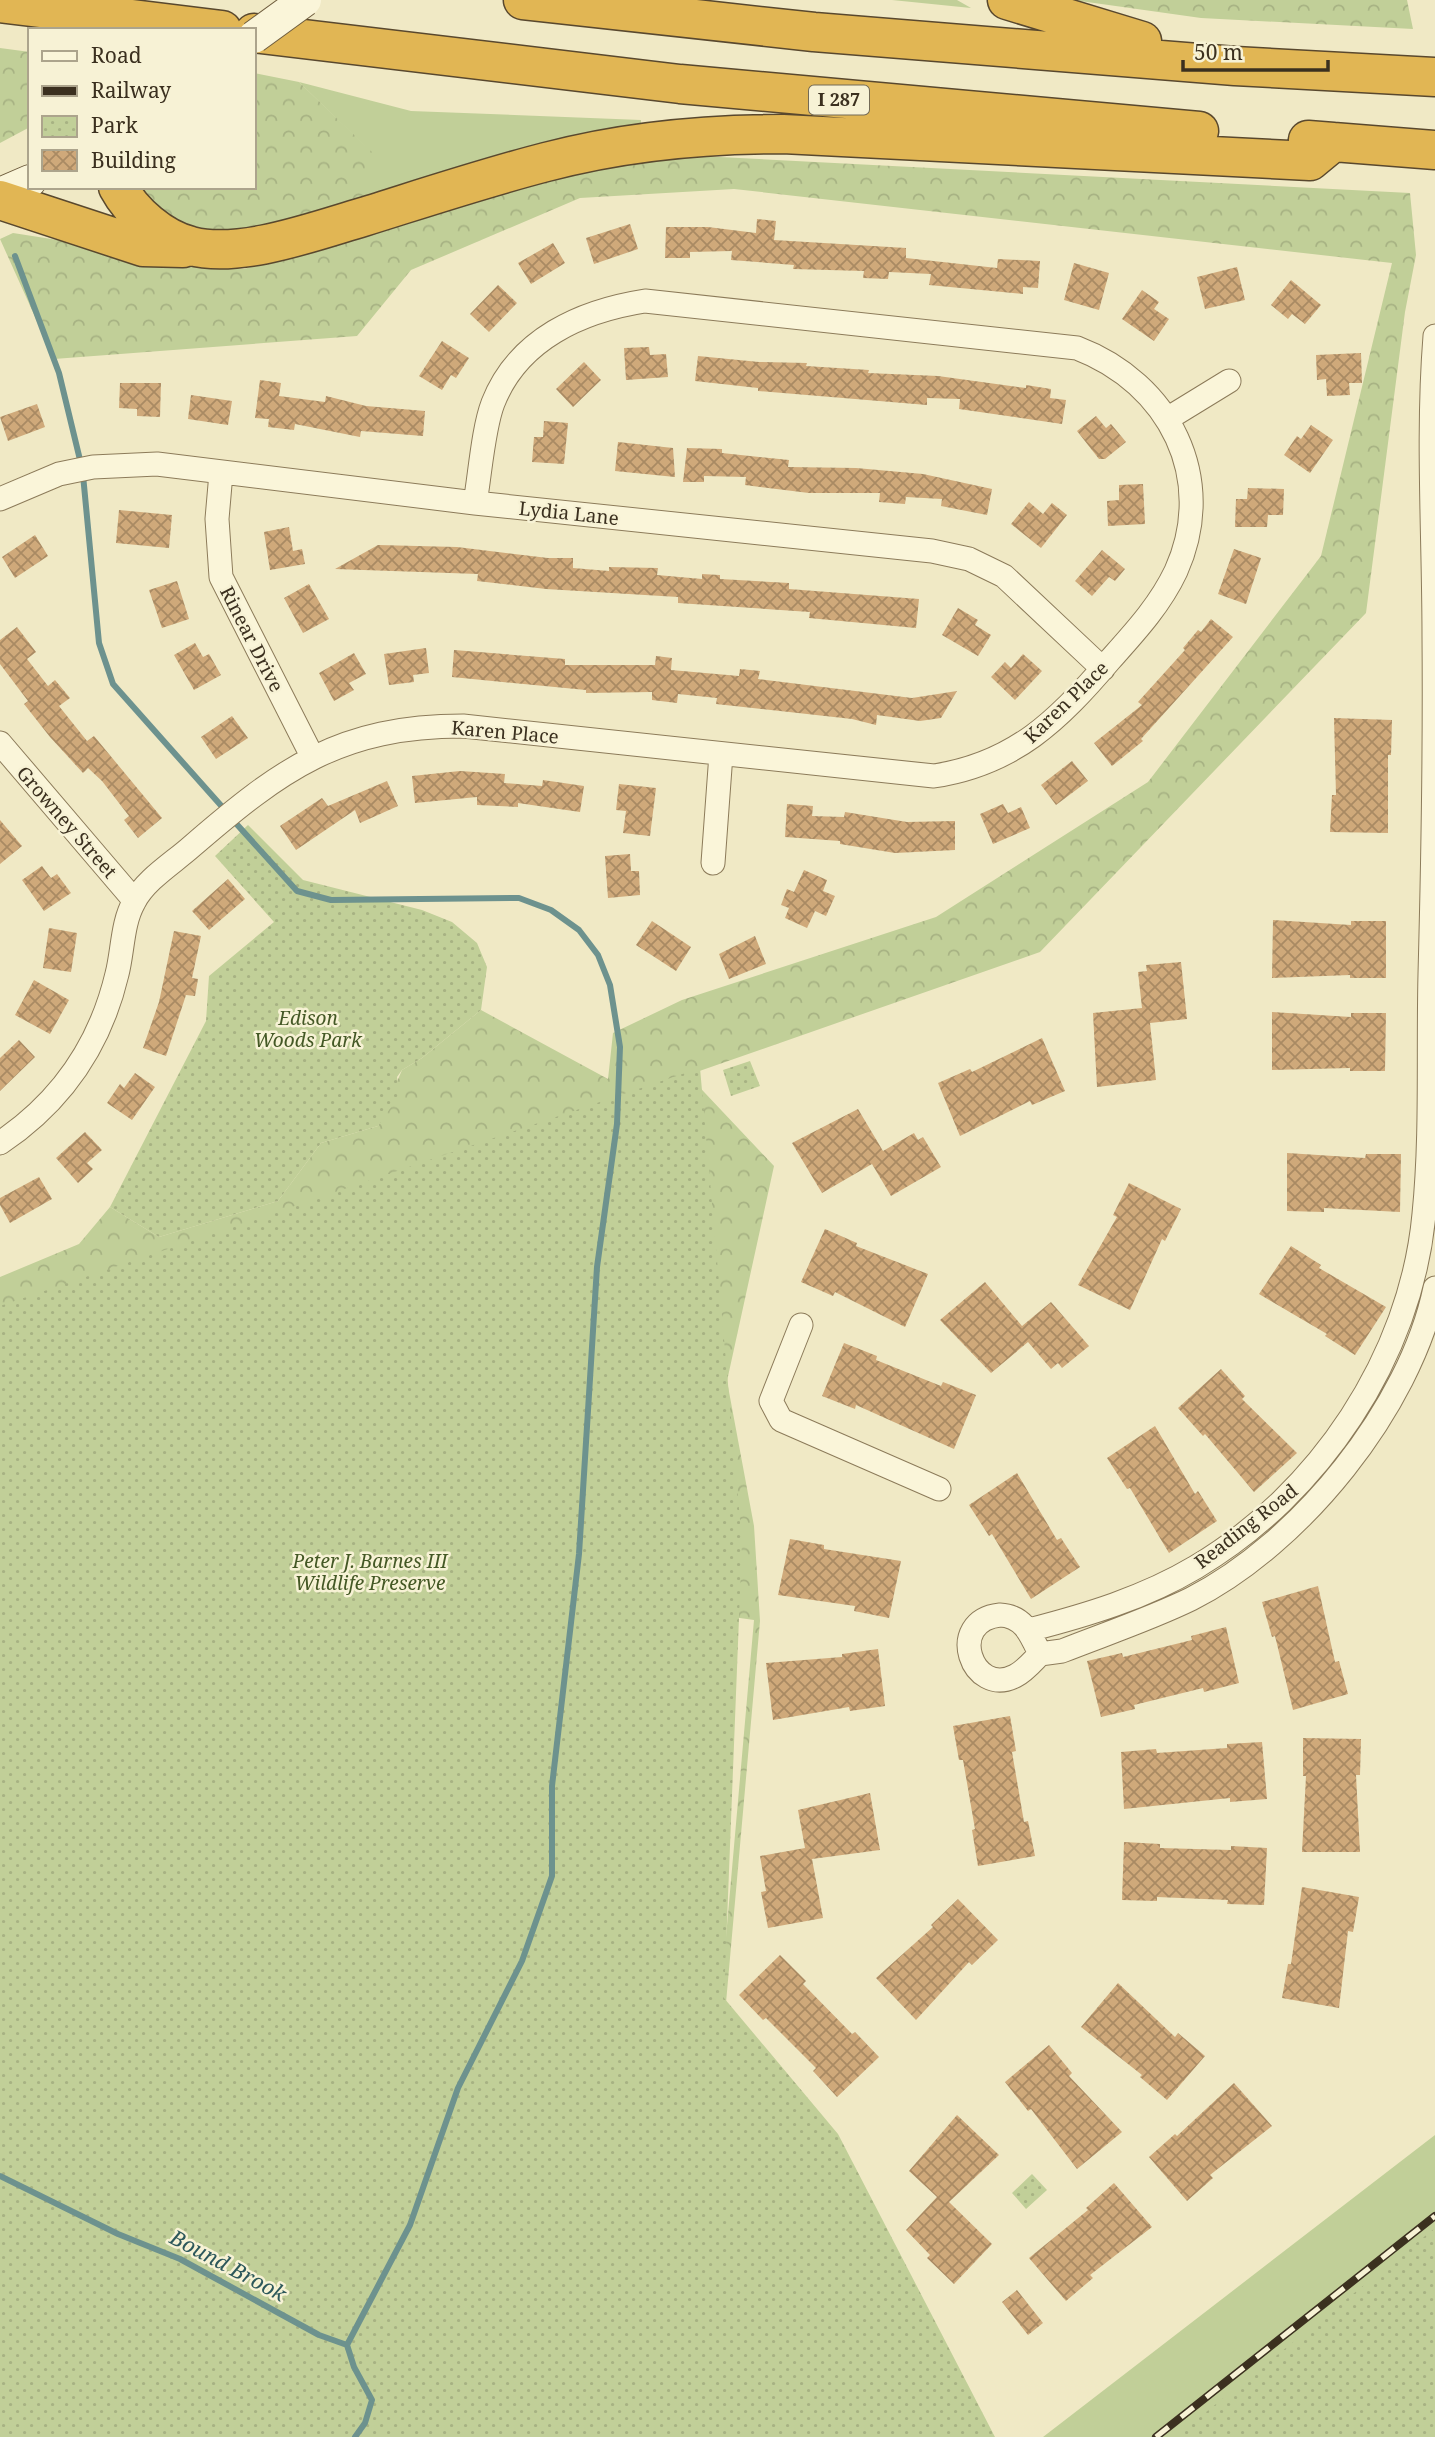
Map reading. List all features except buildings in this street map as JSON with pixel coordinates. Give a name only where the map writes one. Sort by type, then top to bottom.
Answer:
[{"type":"highway","points":[[523,0],[814,32],[1235,66],[1423,76]]},
{"type":"highway","points":[[1007,0],[1088,27],[1235,66]]},
{"type":"highway","points":[[0,3],[206,28]]},
{"type":"highway","name":"I 287","points":[[256,35],[810,97],[1435,150]]},
{"type":"highway","points":[[0,200],[144,247],[166,250],[191,246],[233,248],[300,236],[546,162],[624,145],[702,134],[783,134],[1310,161],[1333,142]]},
{"type":"highway","points":[[119,189],[131,207],[149,222],[191,246]]},
{"type":"main road","points":[[256,34],[305,0]]},
{"type":"main road","points":[[0,194],[28,182]]},
{"type":"street","name":"Karen Place","points":[[134,900],[230,813],[279,776],[312,756],[356,740],[432,726],[463,726],[934,776],[982,766],[1015,750],[1065,708],[1103,669],[1150,614],[1171,581],[1190,523],[1190,486],[1182,448],[1167,419],[1132,379],[1099,356],[1077,348],[645,301],[607,307],[565,324],[536,344],[514,368],[493,404],[475,503]]},
{"type":"street","name":"Reading Road","points":[[1028,1630],[1123,1603],[1198,1566],[1253,1525],[1305,1479],[1362,1401],[1392,1342],[1412,1280],[1424,1215],[1433,872],[1435,336]]},
{"type":"street","points":[[1167,419],[1229,381]]},
{"type":"street","name":"Lydia Lane","points":[[0,499],[46,478],[93,467],[157,464],[475,503],[932,551],[969,559],[1003,576],[1103,669]]},
{"type":"street","name":"Rinear Drive","points":[[221,473],[217,519],[221,577],[312,756]]},
{"type":"street","name":"Growney Street","points":[[0,743],[134,900]]},
{"type":"street","points":[[713,863],[721,754]]},
{"type":"street","points":[[0,1143],[29,1124],[52,1102],[88,1052],[113,992],[134,900]]},
{"type":"street","name":"Reading Road","points":[[1040,1654],[1062,1651],[1192,1598],[1261,1552],[1298,1520],[1322,1497],[1384,1412],[1415,1346],[1435,1288]]},
{"type":"street","points":[[801,1325],[771,1401],[781,1420],[939,1489]]},
{"type":"street","points":[[993,1615],[1013,1617],[1028,1630],[1040,1654],[1018,1675],[1002,1679],[980,1672],[968,1653],[971,1635],[978,1623],[993,1615]]},
{"type":"green space","points":[[892,0],[957,0],[971,8]]},
{"type":"green space","points":[[1073,0],[1407,0],[1413,29],[1201,18]]},
{"type":"green space","points":[[0,48],[28,52],[28,128],[0,143]]},
{"type":"green space","points":[[256,73],[299,82],[373,153],[368,193],[358,209],[262,235],[188,233],[145,198],[140,189],[256,189]]},
{"type":"green space","points":[[299,82],[411,111],[641,120],[641,130],[358,209],[372,153]]},
{"type":"green space","points":[[700,156],[1410,193],[1416,255],[1405,312],[1366,613],[1040,952],[688,1075],[774,1166],[727,1381],[754,1526],[760,1621],[725,2014],[719,2016],[754,1620],[535,1589],[0,2437],[0,1277],[79,1244],[110,1207],[159,1237],[278,1201],[321,1143],[378,1126],[402,1070],[422,1058],[481,1010],[608,1079],[613,1033],[682,1000],[936,917],[1148,782],[1321,556],[1392,263],[734,189],[580,198],[411,270],[357,336],[54,359],[0,239],[13,233],[244,269],[550,172],[632,160]]},
{"type":"green space","name":"Edison Woods Park","points":[[248,825],[303,880],[422,910],[452,922],[477,943],[487,967],[481,1010],[422,1058],[402,1070],[397,1077],[400,1094],[378,1126],[321,1143],[278,1201],[159,1237],[110,1207],[206,1021],[209,976],[274,922],[215,856]]},
{"type":"green space","points":[[750,1061],[760,1086],[731,1096],[723,1070]]},
{"type":"green space","name":"Peter J. Barnes III Wildlife Preserve","points":[[700,1068],[742,1542],[724,1998],[838,2134],[995,2437],[0,2437],[0,1306]]},
{"type":"green space","points":[[1435,2135],[1435,2318],[1286,2437],[1043,2437]]},
{"type":"green space","points":[[1032,2174],[1047,2190],[1026,2209],[1012,2193]]},
{"type":"green space","points":[[1435,2228],[1435,2437],[1175,2437]]},
{"type":"waterway","points":[[15,256],[59,373],[81,464]]},
{"type":"waterway","points":[[83,475],[99,643],[113,684],[225,810]]},
{"type":"waterway","points":[[232,819],[297,891],[331,900],[519,898],[551,910],[579,930],[598,955],[610,985],[620,1047],[617,1124],[597,1267],[579,1554],[552,1786],[552,1876],[522,1961],[458,2088],[410,2225],[347,2345]]},
{"type":"waterway","name":"Bound Brook","points":[[0,2176],[118,2234],[180,2259],[319,2335],[347,2345],[354,2367],[372,2400],[365,2423],[355,2437]]},
{"type":"railway","points":[[1156,2437],[1435,2216]]}]
